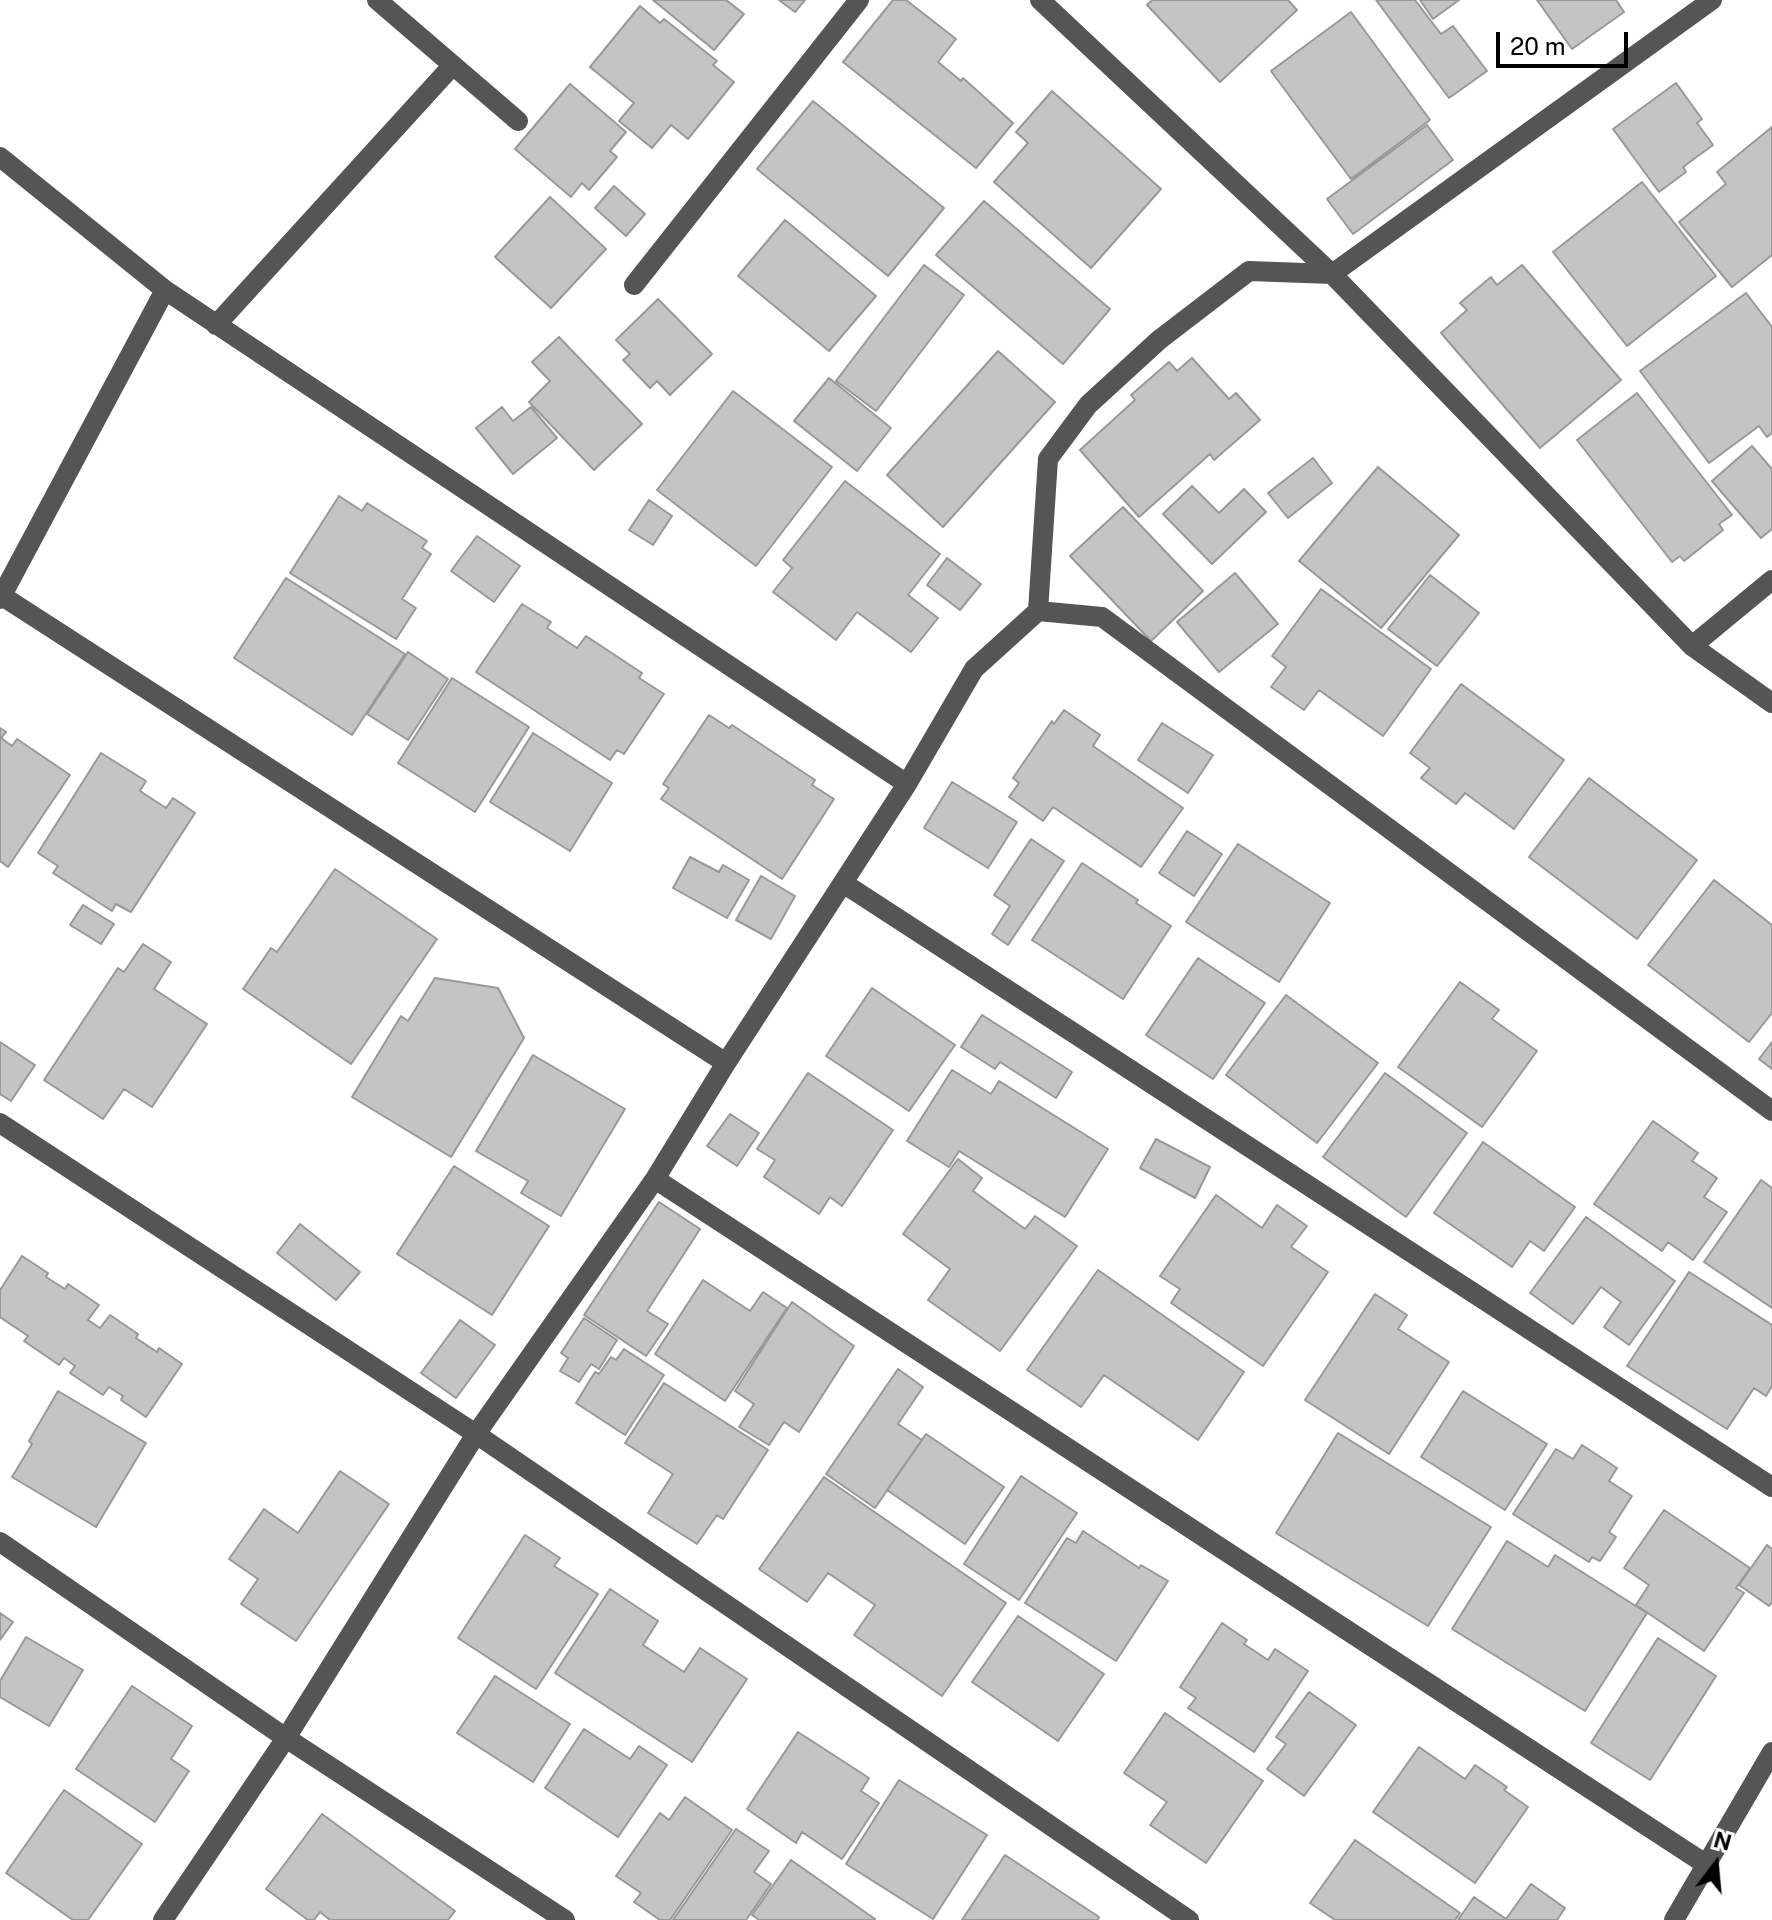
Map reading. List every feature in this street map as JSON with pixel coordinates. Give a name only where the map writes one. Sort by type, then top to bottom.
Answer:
[{"type":"street","points":[[377,0],[518,121]]},
{"type":"street","points":[[634,285],[859,0]]},
{"type":"street","points":[[1040,0],[1332,274],[1692,646],[1772,703]]},
{"type":"street","points":[[163,1920],[286,1738],[476,1434],[655,1179],[726,1063],[907,784],[974,669],[1038,611],[1048,459],[1088,405],[1159,340],[1249,271],[1332,274],[1712,0]]},
{"type":"street","points":[[216,325],[453,65]]},
{"type":"street","points":[[0,157],[165,290],[907,784]]},
{"type":"street","points":[[165,290],[1,598],[726,1063]]},
{"type":"street","points":[[1692,646],[1772,580]]},
{"type":"street","points":[[1038,611],[1102,617],[1772,1111]]},
{"type":"street","points":[[843,883],[1772,1487]]},
{"type":"street","points":[[0,1123],[476,1434],[1189,1920]]},
{"type":"street","points":[[655,1179],[1707,1865]]},
{"type":"street","points":[[0,1542],[286,1738],[565,1920]]},
{"type":"street","points":[[1674,1920],[1772,1752]]},
{"type":"building","points":[[653,0],[726,0],[744,14],[714,50]]},
{"type":"building","points":[[779,0],[805,0],[795,12]]},
{"type":"building","points":[[893,0],[906,0],[956,39],[938,62],[961,81],[963,78],[1013,123],[976,168],[843,62]]},
{"type":"building","points":[[1152,0],[1288,0],[1297,10],[1220,82],[1147,5]]},
{"type":"building","points":[[1376,0],[1415,0],[1441,34],[1453,26],[1487,71],[1449,98]]},
{"type":"building","points":[[1420,0],[1459,0],[1433,19]]},
{"type":"building","points":[[1537,0],[1616,0],[1624,12],[1572,49]]},
{"type":"building","points":[[640,6],[660,23],[664,19],[717,61],[713,65],[734,82],[688,139],[671,125],[652,148],[619,121],[634,103],[590,67]]},
{"type":"building","points":[[1351,12],[1430,120],[1351,179],[1271,71]]},
{"type":"building","points":[[1676,83],[1702,119],[1697,123],[1713,145],[1683,167],[1686,172],[1659,192],[1613,129]]},
{"type":"building","points":[[570,84],[626,132],[610,151],[617,157],[589,190],[582,183],[571,197],[515,149]]},
{"type":"building","points":[[1052,91],[1161,189],[1091,268],[994,182],[1028,143],[1016,132]]},
{"type":"building","points":[[813,101],[944,208],[888,276],[757,169]]},
{"type":"building","points":[[1427,125],[1453,160],[1353,234],[1327,199]]},
{"type":"building","points":[[1772,127],[1772,255],[1732,287],[1679,222],[1726,184],[1717,172]]},
{"type":"building","points":[[1642,182],[1716,276],[1627,346],[1553,252]]},
{"type":"building","points":[[614,186],[645,214],[626,236],[595,208]]},
{"type":"building","points":[[550,197],[606,249],[551,308],[495,257]]},
{"type":"building","points":[[984,201],[1110,309],[1063,364],[936,255]]},
{"type":"building","points":[[785,220],[876,296],[829,351],[738,276]]},
{"type":"building","points":[[924,265],[964,295],[876,411],[836,381]]},
{"type":"building","points":[[1522,265],[1621,380],[1540,448],[1441,333],[1467,310],[1460,303],[1491,277],[1497,285]]},
{"type":"building","points":[[1746,293],[1772,327],[1772,433],[1767,437],[1759,426],[1709,463],[1640,371]]},
{"type":"building","points":[[658,299],[712,354],[670,395],[657,381],[650,388],[623,360],[630,354],[616,340]]},
{"type":"building","points":[[559,337],[642,424],[594,470],[529,402],[550,381],[532,362]]},
{"type":"building","points":[[998,351],[1055,402],[943,527],[887,475]]},
{"type":"building","points":[[1192,358],[1229,399],[1236,393],[1260,420],[1214,460],[1210,454],[1139,517],[1080,450],[1135,400],[1131,395],[1169,362],[1177,371]]},
{"type":"building","points":[[829,378],[891,428],[857,471],[794,421]]},
{"type":"building","points":[[733,391],[832,467],[756,566],[657,490]]},
{"type":"building","points":[[1637,393],[1732,515],[1719,524],[1723,530],[1684,561],[1680,556],[1672,562],[1577,440]]},
{"type":"building","points":[[502,407],[513,421],[531,407],[557,438],[513,474],[476,428]]},
{"type":"building","points":[[1752,446],[1772,469],[1772,529],[1761,538],[1712,481]]},
{"type":"building","points":[[1313,458],[1332,483],[1288,518],[1268,493]]},
{"type":"building","points":[[1378,467],[1459,535],[1381,628],[1299,561]]},
{"type":"building","points":[[845,481],[940,554],[908,595],[938,618],[911,652],[857,612],[836,640],[773,592],[792,568],[783,560]]},
{"type":"building","points":[[1192,486],[1219,513],[1244,489],[1266,512],[1212,564],[1163,514]]},
{"type":"building","points":[[339,496],[362,511],[367,503],[427,541],[422,548],[431,554],[402,599],[416,608],[396,639],[290,573]]},
{"type":"building","points":[[649,500],[672,516],[653,545],[629,530]]},
{"type":"building","points":[[1123,507],[1203,591],[1151,641],[1070,556]]},
{"type":"building","points":[[477,536],[520,566],[494,602],[451,571]]},
{"type":"building","points":[[947,558],[981,584],[960,610],[927,585]]},
{"type":"building","points":[[1235,573],[1278,624],[1219,672],[1177,622]]},
{"type":"building","points":[[1430,575],[1479,613],[1437,666],[1388,629]]},
{"type":"building","points":[[286,578],[405,654],[352,735],[234,658]]},
{"type":"building","points":[[1321,589],[1431,669],[1383,736],[1319,690],[1304,710],[1271,687],[1286,667],[1272,656]]},
{"type":"building","points":[[522,604],[551,622],[547,628],[577,648],[586,636],[642,673],[639,678],[664,694],[624,754],[617,750],[610,760],[476,672]]},
{"type":"building","points":[[408,652],[448,679],[408,740],[367,714]]},
{"type":"building","points":[[452,678],[529,727],[475,812],[398,763]]},
{"type":"building","points":[[1461,684],[1564,760],[1514,829],[1465,793],[1456,804],[1421,778],[1430,768],[1410,753]]},
{"type":"building","points":[[1064,710],[1100,735],[1093,746],[1183,808],[1141,867],[1053,807],[1043,821],[1009,797],[1019,783],[1013,778],[1052,721],[1054,724]]},
{"type":"building","points":[[709,715],[729,728],[732,725],[815,780],[812,785],[834,799],[782,879],[661,799],[669,788],[663,784]]},
{"type":"building","points":[[1162,723],[1213,755],[1188,793],[1138,760]]},
{"type":"building","points":[[0,728],[6,732],[1,738],[12,746],[17,739],[70,775],[8,867],[0,861]]},
{"type":"building","points":[[533,733],[612,783],[570,851],[490,802]]},
{"type":"building","points":[[101,753],[146,781],[140,791],[166,808],[173,798],[195,813],[131,912],[116,904],[112,911],[53,873],[58,866],[38,853]]},
{"type":"building","points":[[1589,778],[1697,860],[1637,939],[1529,857]]},
{"type":"building","points":[[952,782],[1017,822],[988,868],[924,828]]},
{"type":"building","points":[[1187,831],[1222,854],[1194,896],[1159,873]]},
{"type":"building","points":[[1031,839],[1064,861],[1008,945],[992,934],[1010,906],[994,895]]},
{"type":"building","points":[[1238,844],[1330,903],[1279,982],[1186,922]]},
{"type":"building","points":[[690,857],[719,872],[723,865],[749,880],[727,918],[673,888]]},
{"type":"building","points":[[1082,863],[1171,926],[1123,999],[1032,940]]},
{"type":"building","points":[[335,869],[437,939],[351,1064],[243,989],[271,948],[277,952]]},
{"type":"building","points":[[761,876],[795,896],[771,939],[736,920]]},
{"type":"building","points":[[1714,880],[1772,925],[1772,1013],[1749,1042],[1648,965]]},
{"type":"building","points":[[83,905],[114,924],[101,944],[70,925]]},
{"type":"building","points":[[143,944],[171,962],[154,989],[207,1024],[152,1107],[124,1089],[103,1119],[44,1080],[118,968],[124,972]]},
{"type":"building","points":[[1198,958],[1265,1003],[1213,1079],[1146,1035]]},
{"type":"building","points":[[435,978],[498,988],[524,1038],[451,1157],[352,1097],[401,1016],[408,1021]]},
{"type":"building","points":[[1460,982],[1499,1010],[1492,1019],[1537,1051],[1482,1127],[1398,1067]]},
{"type":"building","points":[[872,988],[955,1045],[909,1111],[826,1056]]},
{"type":"building","points":[[1286,995],[1378,1063],[1317,1143],[1226,1075]]},
{"type":"building","points":[[982,1015],[1072,1072],[1056,1098],[1000,1062],[995,1069],[961,1047]]},
{"type":"building","points":[[0,1042],[35,1065],[11,1101],[0,1094]]},
{"type":"building","points":[[1772,1042],[1772,1069],[1759,1059]]},
{"type":"building","points":[[533,1055],[625,1109],[561,1216],[521,1193],[528,1181],[476,1151]]},
{"type":"building","points":[[952,1070],[991,1094],[999,1081],[1108,1149],[1065,1217],[959,1151],[949,1167],[907,1141]]},
{"type":"building","points":[[808,1073],[893,1130],[842,1206],[830,1197],[819,1214],[764,1177],[775,1160],[757,1149]]},
{"type":"building","points":[[1385,1073],[1467,1133],[1406,1217],[1323,1157]]},
{"type":"building","points":[[730,1114],[759,1133],[737,1166],[707,1146]]},
{"type":"building","points":[[1653,1121],[1698,1153],[1692,1161],[1717,1178],[1704,1197],[1727,1212],[1693,1260],[1668,1242],[1662,1251],[1594,1204]]},
{"type":"building","points":[[1156,1139],[1210,1167],[1195,1198],[1140,1168]]},
{"type":"building","points":[[1483,1142],[1575,1207],[1544,1251],[1530,1241],[1512,1267],[1434,1213]]},
{"type":"building","points":[[958,1159],[982,1178],[973,1191],[1025,1229],[1035,1216],[1077,1246],[1000,1351],[928,1300],[950,1269],[903,1234]]},
{"type":"building","points":[[454,1166],[549,1226],[492,1315],[397,1254]]},
{"type":"building","points":[[1761,1180],[1772,1188],[1772,1308],[1704,1262]]},
{"type":"building","points":[[1216,1195],[1262,1228],[1277,1205],[1307,1226],[1291,1247],[1328,1272],[1263,1366],[1171,1303],[1180,1289],[1160,1276]]},
{"type":"building","points":[[659,1202],[700,1229],[647,1311],[668,1324],[646,1356],[584,1315]]},
{"type":"building","points":[[1586,1217],[1675,1281],[1629,1345],[1604,1327],[1621,1302],[1601,1287],[1573,1324],[1530,1293]]},
{"type":"building","points":[[300,1224],[360,1272],[336,1300],[277,1253]]},
{"type":"building","points":[[22,1256],[48,1273],[46,1277],[65,1289],[68,1284],[99,1305],[88,1320],[100,1328],[110,1315],[138,1334],[136,1338],[157,1352],[159,1348],[182,1364],[146,1417],[121,1400],[123,1396],[109,1387],[103,1395],[70,1373],[75,1366],[64,1358],[59,1365],[24,1341],[28,1336],[0,1317],[0,1290]]},
{"type":"building","points":[[1098,1270],[1244,1372],[1198,1440],[1104,1375],[1081,1407],[1027,1370]]},
{"type":"building","points":[[1689,1272],[1772,1325],[1772,1386],[1766,1396],[1754,1388],[1727,1429],[1627,1366]]},
{"type":"building","points":[[703,1280],[750,1311],[763,1292],[787,1308],[725,1401],[655,1354]]},
{"type":"building","points":[[1375,1294],[1407,1315],[1398,1329],[1449,1362],[1389,1454],[1305,1400]]},
{"type":"building","points":[[792,1302],[854,1346],[799,1432],[784,1422],[769,1445],[739,1427],[754,1404],[735,1391]]},
{"type":"building","points":[[584,1318],[617,1340],[599,1369],[591,1364],[579,1382],[560,1371],[568,1358],[561,1353]]},
{"type":"building","points":[[460,1320],[495,1345],[456,1398],[421,1373]]},
{"type":"building","points":[[624,1349],[664,1375],[625,1435],[576,1403],[595,1372],[599,1374],[611,1357],[616,1360]]},
{"type":"building","points":[[898,1369],[923,1387],[898,1424],[922,1440],[875,1508],[826,1474]]},
{"type":"building","points":[[664,1383],[768,1450],[723,1519],[717,1515],[697,1544],[648,1513],[673,1474],[625,1443]]},
{"type":"building","points":[[58,1391],[146,1443],[96,1527],[12,1477]]},
{"type":"building","points":[[1463,1391],[1547,1444],[1505,1510],[1421,1457]]},
{"type":"building","points":[[1338,1433],[1491,1527],[1428,1626],[1276,1533]]},
{"type":"building","points":[[926,1434],[1004,1487],[965,1544],[887,1490]]},
{"type":"building","points":[[1582,1445],[1617,1468],[1609,1481],[1632,1496],[1609,1532],[1616,1537],[1600,1561],[1592,1557],[1589,1562],[1513,1514],[1556,1449],[1573,1459]]},
{"type":"building","points":[[340,1471],[389,1504],[296,1641],[241,1604],[258,1579],[229,1559],[264,1509],[298,1533]]},
{"type":"building","points":[[1021,1476],[1077,1513],[1019,1600],[964,1564]]},
{"type":"building","points":[[824,1477],[1006,1603],[942,1696],[854,1635],[875,1605],[828,1573],[807,1602],[759,1569]]},
{"type":"building","points":[[1664,1510],[1750,1568],[1736,1588],[1744,1593],[1704,1651],[1636,1605],[1649,1585],[1624,1568]]},
{"type":"building","points":[[1083,1531],[1139,1568],[1141,1565],[1168,1581],[1116,1661],[1025,1603],[1067,1538],[1076,1543]]},
{"type":"building","points":[[525,1535],[560,1558],[554,1566],[598,1594],[536,1689],[458,1638]]},
{"type":"building","points":[[1507,1541],[1548,1567],[1555,1555],[1647,1613],[1585,1711],[1452,1629]]},
{"type":"building","points":[[1767,1545],[1772,1549],[1772,1602],[1769,1606],[1739,1585]]},
{"type":"building","points":[[610,1589],[658,1621],[643,1645],[684,1672],[700,1648],[747,1679],[692,1762],[555,1673]]},
{"type":"building","points":[[0,1613],[13,1622],[0,1640]]},
{"type":"building","points":[[1018,1616],[1104,1674],[1058,1741],[972,1682]]},
{"type":"building","points":[[1222,1623],[1247,1640],[1244,1644],[1268,1660],[1275,1649],[1308,1671],[1254,1752],[1188,1708],[1196,1698],[1180,1687]]},
{"type":"building","points":[[26,1637],[83,1670],[49,1726],[0,1697],[0,1681]]},
{"type":"building","points":[[1658,1638],[1716,1676],[1650,1780],[1591,1743]]},
{"type":"building","points":[[495,1676],[570,1724],[533,1782],[457,1733]]},
{"type":"building","points":[[132,1686],[192,1726],[171,1759],[189,1771],[155,1822],[76,1769]]},
{"type":"building","points":[[1309,1692],[1356,1725],[1304,1796],[1267,1769],[1286,1744],[1276,1737]]},
{"type":"building","points":[[1165,1713],[1263,1781],[1206,1863],[1150,1825],[1167,1802],[1124,1773]]},
{"type":"building","points":[[584,1729],[630,1759],[639,1746],[667,1765],[618,1837],[545,1788]]},
{"type":"building","points":[[798,1732],[869,1778],[861,1791],[879,1803],[842,1859],[802,1832],[796,1843],[747,1809]]},
{"type":"building","points":[[1419,1747],[1465,1779],[1475,1765],[1507,1787],[1504,1790],[1528,1807],[1475,1883],[1373,1812]]},
{"type":"building","points":[[899,1780],[987,1835],[933,1919],[846,1864]]},
{"type":"building","points":[[64,1790],[142,1844],[88,1920],[73,1920],[6,1873]]},
{"type":"building","points":[[685,1797],[732,1830],[670,1920],[660,1920],[634,1902],[641,1893],[616,1876],[660,1813],[669,1820]]},
{"type":"building","points":[[322,1814],[455,1911],[448,1920],[330,1920],[320,1912],[314,1920],[308,1920],[266,1889]]},
{"type":"building","points":[[736,1829],[769,1851],[754,1872],[771,1884],[746,1920],[673,1920]]},
{"type":"building","points":[[1355,1840],[1460,1913],[1455,1920],[1335,1920],[1310,1903]]},
{"type":"building","points":[[1005,1855],[1099,1917],[1098,1920],[962,1920]]},
{"type":"building","points":[[791,1860],[875,1920],[759,1920],[752,1915]]},
{"type":"building","points":[[1531,1884],[1565,1908],[1557,1920],[1458,1920],[1474,1897],[1506,1919]]}]
